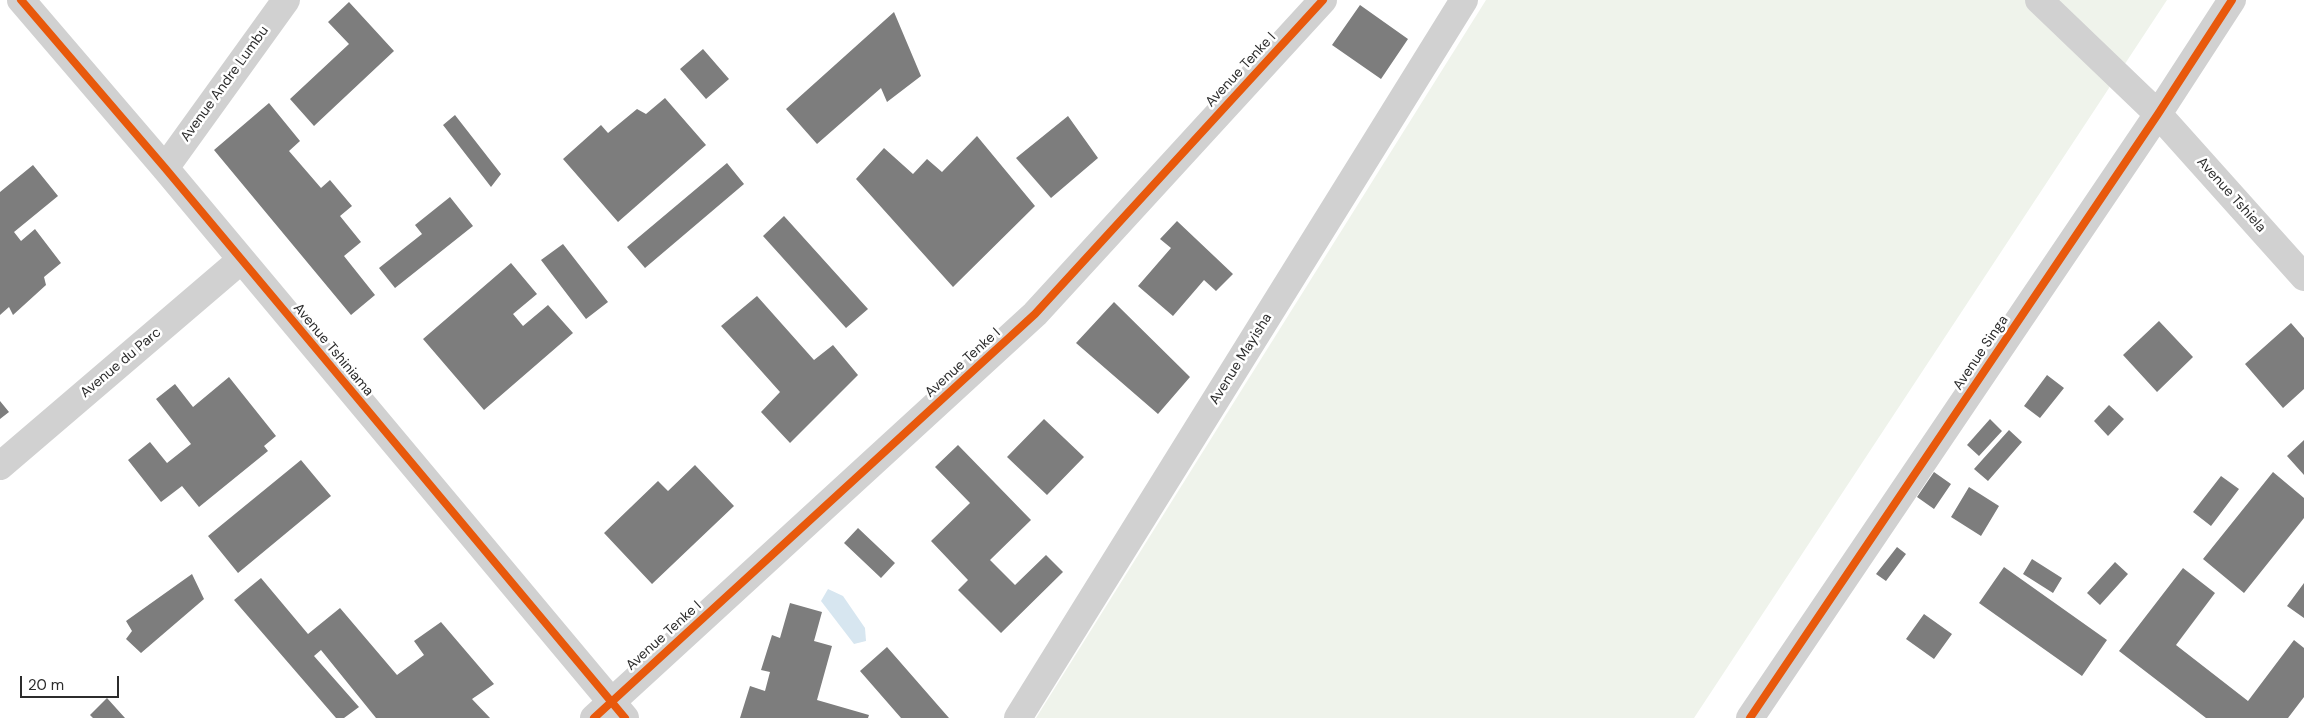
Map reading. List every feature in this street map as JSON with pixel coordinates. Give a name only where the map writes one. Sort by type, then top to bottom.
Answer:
[{"type":"street","name":"Avenue Tshiniama","points":[[21,0],[242,260],[610,712]]},
{"type":"street","name":"Avenue Andre Lumbu","points":[[165,168],[286,0]]},
{"type":"street","name":"Avenue Tenke I","points":[[610,712],[1034,314],[1323,0]]},
{"type":"street","name":"Avenue Mayisha","points":[[1018,718],[1464,0]]},
{"type":"street","name":"Avenue Tshiela","points":[[2039,0],[2158,114],[2304,277]]},
{"type":"street","name":"Avenue Singa","points":[[1750,718],[2158,114],[2232,0]]},
{"type":"street","name":"Avenue du Parc","points":[[0,466],[242,260]]},
{"type":"shaded area","points":[[1486,0],[2167,0],[1694,718],[1036,718]]},
{"type":"shaded area","points":[[828,589],[843,596],[865,628],[866,641],[854,644],[821,601]]},
{"type":"building","points":[[349,2],[394,51],[314,126],[290,99],[349,44],[328,22]]},
{"type":"building","points":[[1360,5],[1408,39],[1381,79],[1332,45]]},
{"type":"building","points":[[894,12],[921,76],[887,102],[881,88],[817,144],[786,109]]},
{"type":"building","points":[[703,49],[729,79],[706,99],[680,69]]},
{"type":"building","points":[[665,98],[706,145],[618,222],[563,159],[601,125],[608,133],[637,109],[646,114]]},
{"type":"building","points":[[269,103],[300,141],[289,151],[321,188],[330,180],[352,206],[340,216],[361,242],[344,256],[375,295],[351,315],[214,150]]},
{"type":"building","points":[[455,115],[501,174],[491,187],[443,125]]},
{"type":"building","points":[[1068,116],[1098,158],[1051,198],[1016,158]]},
{"type":"building","points":[[977,136],[1035,206],[953,287],[856,179],[884,148],[913,174],[927,159],[942,172]]},
{"type":"building","points":[[727,163],[744,184],[645,268],[627,247]]},
{"type":"building","points":[[33,165],[58,196],[14,232],[21,241],[35,229],[61,263],[44,277],[46,285],[13,315],[9,307],[0,315],[0,192]]},
{"type":"building","points":[[450,197],[473,226],[395,288],[379,268],[422,234],[415,225]]},
{"type":"building","points":[[784,216],[868,309],[846,328],[763,236]]},
{"type":"building","points":[[1177,221],[1233,274],[1216,291],[1204,280],[1173,316],[1138,286],[1171,248],[1160,239]]},
{"type":"building","points":[[563,244],[608,302],[586,319],[541,260]]},
{"type":"building","points":[[511,263],[537,294],[513,314],[523,326],[548,305],[573,333],[484,410],[423,339]]},
{"type":"building","points":[[757,296],[814,360],[833,345],[858,375],[790,443],[761,412],[780,392],[721,326]]},
{"type":"building","points":[[1114,302],[1190,377],[1158,414],[1076,343]]},
{"type":"building","points":[[2159,321],[2193,357],[2157,392],[2123,355]]},
{"type":"building","points":[[2291,323],[2304,338],[2304,389],[2283,408],[2245,364]]},
{"type":"building","points":[[2047,375],[2064,388],[2040,418],[2024,406]]},
{"type":"building","points":[[229,377],[276,436],[264,446],[268,451],[199,507],[182,486],[161,502],[128,460],[150,442],[167,463],[191,444],[156,399],[175,384],[193,407]]},
{"type":"building","points":[[0,401],[9,412],[0,419]]},
{"type":"building","points":[[2109,405],[2124,419],[2108,436],[2094,421]]},
{"type":"building","points":[[1044,419],[1084,457],[1047,495],[1007,457]]},
{"type":"building","points":[[1990,419],[2002,431],[1979,456],[1967,445]]},
{"type":"building","points":[[2009,430],[2022,442],[1988,481],[1974,469]]},
{"type":"building","points":[[2304,440],[2304,475],[2287,456]]},
{"type":"building","points":[[958,445],[1031,520],[990,560],[1015,585],[1046,555],[1063,572],[1001,633],[958,590],[968,580],[931,541],[970,503],[935,467]]},
{"type":"building","points":[[301,460],[331,496],[238,573],[208,536]]},
{"type":"building","points":[[695,465],[734,506],[652,584],[604,533],[658,481],[668,491]]},
{"type":"building","points":[[1934,472],[1951,484],[1934,509],[1917,497]]},
{"type":"building","points":[[2273,472],[2304,498],[2304,518],[2244,593],[2203,559]]},
{"type":"building","points":[[2221,476],[2239,489],[2211,526],[2193,512]]},
{"type":"building","points":[[1969,487],[1999,506],[1981,536],[1951,517]]},
{"type":"building","points":[[858,528],[895,563],[881,578],[844,543]]},
{"type":"building","points":[[1897,547],[1906,554],[1886,581],[1876,574]]},
{"type":"building","points":[[2032,559],[2062,578],[2053,593],[2023,574]]},
{"type":"building","points":[[2115,562],[2128,574],[2100,605],[2087,593]]},
{"type":"building","points":[[2004,567],[2107,640],[2082,676],[1979,603]]},
{"type":"building","points":[[2183,568],[2215,593],[2176,645],[2248,701],[2294,640],[2304,648],[2304,697],[2288,718],[2206,718],[2119,651]]},
{"type":"building","points":[[192,574],[204,599],[141,653],[126,639],[132,631],[126,621]]},
{"type":"building","points":[[261,578],[308,634],[340,608],[397,675],[424,655],[414,641],[441,622],[494,684],[472,699],[490,718],[376,718],[321,650],[314,656],[359,707],[344,718],[336,718],[234,600]]},
{"type":"building","points":[[2304,583],[2304,618],[2287,606]]},
{"type":"building","points":[[790,603],[822,612],[814,641],[832,646],[817,700],[869,715],[868,718],[740,718],[750,686],[765,691],[770,672],[761,670],[772,635],[780,638]]},
{"type":"building","points":[[1924,614],[1952,634],[1934,659],[1906,639]]},
{"type":"building","points":[[887,647],[949,718],[901,718],[860,671]]},
{"type":"building","points":[[107,698],[125,718],[93,718],[90,715]]},
{"type":"cycle path","points":[[21,0],[165,168],[625,718]]},
{"type":"cycle path","points":[[594,718],[1035,314],[1323,0]]},
{"type":"cycle path","points":[[1750,718],[2158,114],[2232,0]]}]
